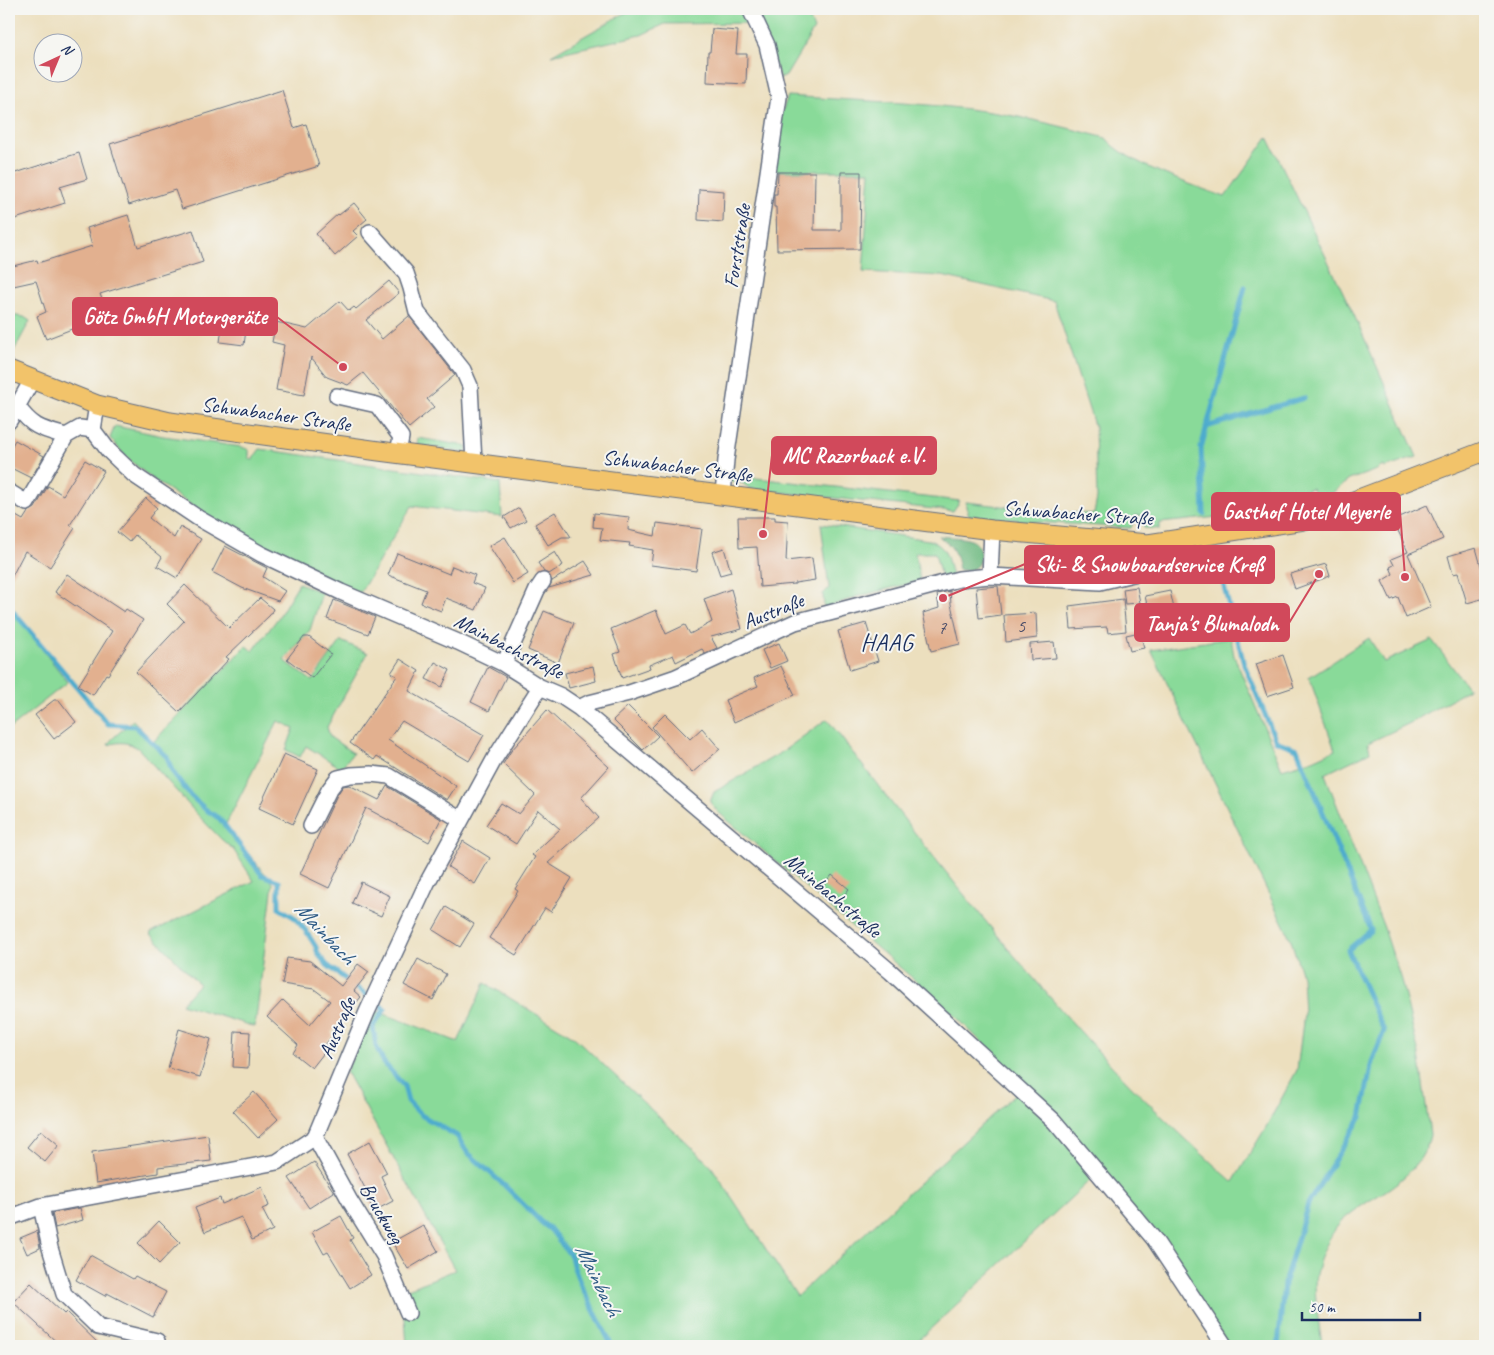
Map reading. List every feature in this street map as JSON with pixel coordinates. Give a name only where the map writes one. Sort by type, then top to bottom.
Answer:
[{"type":"main road","name":"Schwabacher Straße","points":[[9,370],[96,406],[170,422],[992,530],[1148,544],[1304,520],[1485,451]]},
{"type":"street","name":"Forststraße","points":[[722,494],[780,97],[767,45],[750,9]]},
{"type":"street","points":[[370,232],[406,273],[417,312],[463,370],[470,386],[474,463]]},
{"type":"street","points":[[9,421],[32,380]]},
{"type":"street","points":[[337,396],[377,404],[401,437],[398,453]]},
{"type":"street","points":[[18,406],[28,422],[45,431],[66,436]]},
{"type":"street","points":[[9,492],[27,503],[66,436],[80,428],[93,430],[96,406]]},
{"type":"street","name":"Mainbachstraße","points":[[93,430],[108,450],[134,475],[198,518],[270,558],[504,664],[540,687],[561,696],[579,708],[891,972],[1054,1121],[1154,1239],[1225,1346]]},
{"type":"street","points":[[990,576],[992,530]]},
{"type":"street","name":"Austraße","points":[[579,708],[589,703],[629,693],[676,676],[795,622],[959,579],[990,576],[1100,582],[1170,565]]},
{"type":"street","points":[[504,664],[536,590],[543,581]]},
{"type":"street","name":"Austraße","points":[[315,1137],[367,1012],[427,883],[495,758],[540,687]]},
{"type":"street","points":[[312,826],[329,790],[338,778],[371,774],[389,776],[461,820]]},
{"type":"street","points":[[9,1218],[40,1206],[277,1162],[315,1137]]},
{"type":"street","name":"Bruckweg","points":[[315,1137],[350,1201],[384,1256],[408,1313]]},
{"type":"street","points":[[40,1206],[64,1294],[98,1327],[157,1340]]},
{"type":"green space","points":[[632,9],[805,9],[814,29],[786,76],[780,79],[761,23],[665,24],[641,35],[551,55]]},
{"type":"green space","points":[[788,96],[940,106],[1020,117],[1106,138],[1115,147],[1144,165],[1225,197],[1268,137],[1354,315],[1417,457],[1385,468],[1384,466],[1349,480],[1332,493],[1316,498],[1312,488],[1303,490],[1306,501],[1237,515],[1160,523],[1160,529],[1144,528],[1141,515],[1135,516],[1131,528],[1036,522],[969,515],[966,502],[1045,511],[1094,514],[1097,498],[1095,428],[1054,301],[942,276],[863,272],[870,171],[774,171],[780,117]]},
{"type":"green space","points":[[9,315],[24,317],[30,321],[10,358],[9,357]]},
{"type":"green space","points":[[115,426],[163,436],[242,447],[249,450],[249,459],[253,460],[260,449],[500,483],[502,517],[412,506],[360,593],[256,543],[209,517],[151,478],[126,457],[110,438]]},
{"type":"green space","points":[[418,438],[467,446],[466,453],[417,445]]},
{"type":"green space","points":[[729,475],[960,501],[953,511],[751,489],[742,483],[724,481]]},
{"type":"green space","points":[[821,524],[929,540],[940,546],[946,554],[952,576],[941,577],[935,553],[915,553],[920,581],[859,596],[824,608],[823,594],[829,588]]},
{"type":"green space","points":[[938,536],[961,538],[976,543],[980,550],[980,558],[977,565],[971,570],[959,570],[957,558],[953,550]]},
{"type":"green space","points":[[299,583],[322,593],[310,630],[284,660],[312,681],[341,641],[368,653],[327,727],[330,737],[353,753],[341,768],[306,746],[300,757],[286,750],[294,728],[278,721],[225,826],[273,883],[255,1027],[181,1004],[199,984],[150,933],[254,881],[233,849],[196,813],[138,748],[124,743],[108,745],[133,720],[153,742],[246,646],[253,651],[278,618]]},
{"type":"green space","points":[[9,608],[68,682],[9,729]]},
{"type":"green space","points":[[1231,638],[1234,656],[1282,769],[1313,760],[1335,750],[1309,677],[1369,638],[1384,662],[1432,640],[1469,689],[1410,723],[1368,743],[1370,752],[1325,774],[1384,928],[1401,980],[1419,1054],[1430,1135],[1424,1153],[1413,1168],[1392,1187],[1361,1206],[1340,1223],[1328,1241],[1315,1280],[1317,1310],[1323,1346],[1230,1346],[1102,1169],[912,1346],[407,1346],[403,1291],[455,1270],[346,1072],[374,1010],[458,1042],[485,983],[574,1037],[711,1166],[797,1296],[1025,1085],[944,1005],[718,812],[710,802],[714,792],[782,752],[827,719],[958,888],[1061,1010],[1147,1101],[1233,1182],[1297,1070],[1304,1014],[1302,976],[1291,940],[1151,650]]},
{"type":"building","points":[[712,29],[738,31],[736,54],[747,54],[746,84],[707,82],[708,52],[710,52]]},
{"type":"building","points":[[282,90],[294,128],[306,124],[319,166],[182,209],[175,190],[129,205],[110,144]]},
{"type":"building","points":[[79,153],[87,179],[60,187],[65,203],[9,221],[9,175]]},
{"type":"building","points":[[778,172],[815,172],[814,230],[841,230],[841,172],[861,172],[860,249],[777,250],[774,194],[777,194]]},
{"type":"building","points":[[699,189],[724,191],[723,222],[698,220]]},
{"type":"building","points":[[354,203],[367,219],[353,231],[358,236],[335,256],[316,234],[338,214]]},
{"type":"building","points":[[128,215],[138,247],[193,230],[203,262],[100,294],[108,315],[46,339],[37,316],[46,312],[36,281],[9,287],[9,267],[37,260],[38,263],[92,246],[87,228]]},
{"type":"building","points":[[389,281],[399,293],[366,320],[382,339],[409,316],[455,375],[427,399],[434,407],[409,428],[363,373],[348,385],[327,377],[311,357],[304,395],[276,390],[284,345],[272,342],[276,322],[307,329],[340,301],[349,311],[354,307],[356,309]]},
{"type":"building","points":[[223,319],[247,322],[244,345],[220,342]]},
{"type":"building","points":[[15,440],[44,456],[31,478],[9,467],[9,451]]},
{"type":"building","points":[[85,460],[104,471],[70,525],[75,528],[50,567],[25,551],[9,582],[9,512],[23,520],[28,512],[35,508],[48,486],[63,495]]},
{"type":"building","points":[[146,498],[157,508],[149,518],[174,538],[180,527],[201,539],[177,578],[157,566],[162,557],[135,535],[129,542],[117,532]]},
{"type":"building","points":[[1427,505],[1443,539],[1408,554],[1431,607],[1406,618],[1398,597],[1391,600],[1382,581],[1393,574],[1390,567],[1394,565],[1391,559],[1408,552],[1393,520]]},
{"type":"building","points":[[519,508],[526,520],[511,528],[504,517]]},
{"type":"building","points":[[555,512],[571,537],[562,537],[548,545],[535,524]]},
{"type":"building","points":[[594,513],[629,517],[628,530],[655,536],[657,523],[702,529],[696,571],[651,565],[653,550],[629,546],[630,543],[600,540],[602,528],[593,527]]},
{"type":"building","points":[[738,517],[775,517],[775,520],[788,521],[786,561],[812,558],[815,580],[760,587],[757,547],[739,548]]},
{"type":"building","points":[[505,537],[528,574],[513,583],[489,546]]},
{"type":"building","points":[[225,546],[267,568],[263,577],[285,591],[278,601],[242,588],[212,572]]},
{"type":"building","points":[[724,548],[731,572],[720,575],[712,552]]},
{"type":"building","points":[[1476,548],[1485,580],[1485,598],[1467,603],[1458,573],[1453,574],[1448,556]]},
{"type":"building","points":[[555,552],[563,565],[549,574],[544,572],[538,563]]},
{"type":"building","points":[[397,553],[449,574],[452,566],[475,575],[472,583],[485,588],[476,610],[446,598],[441,611],[421,603],[426,590],[388,575]]},
{"type":"building","points":[[585,561],[594,575],[549,588],[552,581]]},
{"type":"building","points":[[1326,564],[1330,576],[1295,589],[1290,574]]},
{"type":"building","points":[[67,574],[124,612],[126,609],[143,620],[93,695],[78,686],[112,631],[55,592]]},
{"type":"building","points":[[185,585],[229,628],[260,598],[273,609],[270,615],[226,657],[229,659],[179,712],[136,672],[184,621],[167,604]]},
{"type":"building","points":[[998,586],[1001,615],[979,618],[976,588]]},
{"type":"building","points":[[1137,587],[1140,603],[1125,604],[1123,589]]},
{"type":"building","points":[[731,589],[742,629],[711,637],[717,648],[705,653],[702,649],[676,662],[673,655],[649,665],[650,668],[622,678],[614,654],[620,652],[611,629],[656,610],[666,634],[685,625],[690,634],[712,622],[704,599]]},
{"type":"building","points":[[950,591],[960,644],[931,651],[923,613],[939,608],[937,594]]},
{"type":"building","points":[[1170,591],[1175,613],[1150,618],[1145,596]]},
{"type":"building","points":[[1123,599],[1126,631],[1108,633],[1107,627],[1071,629],[1069,606]]},
{"type":"building","points":[[334,600],[375,617],[368,634],[327,619]]},
{"type":"building","points":[[544,611],[574,623],[558,663],[528,650]]},
{"type":"building","points":[[1036,613],[1037,638],[1006,642],[1004,615]]},
{"type":"building","points":[[866,623],[878,661],[850,670],[838,631]]},
{"type":"building","points":[[1140,632],[1144,648],[1130,651],[1126,635]]},
{"type":"building","points":[[304,637],[309,637],[331,654],[312,678],[287,659]]},
{"type":"building","points":[[1054,642],[1056,658],[1031,660],[1030,644]]},
{"type":"building","points":[[779,643],[787,661],[770,668],[762,650]]},
{"type":"building","points":[[1283,655],[1294,687],[1267,696],[1256,664]]},
{"type":"building","points":[[400,659],[419,671],[409,691],[484,735],[469,761],[402,721],[388,740],[456,786],[447,800],[377,756],[374,760],[350,743],[397,676],[391,673]]},
{"type":"building","points":[[435,662],[450,670],[442,687],[426,679]]},
{"type":"building","points":[[593,666],[596,681],[569,688],[565,673]]},
{"type":"building","points":[[781,666],[795,695],[734,722],[725,700],[758,686],[754,678]]},
{"type":"building","points":[[488,667],[506,677],[489,711],[471,702]]},
{"type":"building","points":[[54,700],[59,700],[76,722],[54,739],[35,715]]},
{"type":"building","points":[[628,706],[658,736],[643,750],[613,720]]},
{"type":"building","points":[[547,710],[609,767],[581,798],[599,818],[548,863],[572,878],[551,912],[545,908],[516,955],[489,938],[518,891],[515,889],[535,857],[532,855],[560,829],[538,810],[516,844],[486,825],[501,803],[519,814],[535,795],[503,764],[511,751]]},
{"type":"building","points":[[665,714],[690,739],[702,728],[720,749],[692,773],[652,727]]},
{"type":"building","points":[[284,754],[318,769],[293,824],[259,808]]},
{"type":"building","points":[[349,785],[379,800],[387,786],[441,819],[429,842],[366,808],[329,888],[300,874],[337,795],[343,786]]},
{"type":"building","points":[[463,841],[490,858],[475,884],[448,867]]},
{"type":"building","points":[[832,875],[849,889],[840,900],[823,886]]},
{"type":"building","points":[[361,882],[390,896],[381,916],[352,903]]},
{"type":"building","points":[[446,907],[474,924],[460,947],[433,930]]},
{"type":"building","points":[[287,958],[310,961],[341,986],[358,964],[369,972],[354,991],[361,997],[331,1033],[333,1035],[324,1046],[327,1049],[312,1068],[293,1053],[298,1045],[267,1017],[283,1000],[310,1025],[330,1001],[314,989],[282,984]]},
{"type":"building","points":[[418,959],[446,974],[433,1000],[404,985]]},
{"type":"building","points":[[179,1029],[211,1039],[200,1077],[168,1068]]},
{"type":"building","points":[[235,1031],[250,1032],[248,1068],[233,1067]]},
{"type":"building","points":[[254,1092],[278,1119],[258,1138],[233,1111]]},
{"type":"building","points":[[41,1130],[59,1145],[45,1162],[27,1147]]},
{"type":"building","points":[[208,1135],[211,1161],[158,1167],[158,1173],[96,1183],[92,1152]]},
{"type":"building","points":[[370,1141],[387,1173],[381,1176],[393,1201],[374,1211],[364,1191],[366,1190],[347,1154]]},
{"type":"building","points":[[314,1162],[334,1192],[309,1208],[289,1178]]},
{"type":"building","points":[[262,1187],[269,1206],[262,1209],[273,1230],[252,1240],[241,1217],[205,1232],[195,1208],[220,1198],[222,1204]]},
{"type":"building","points":[[80,1208],[83,1220],[55,1228],[52,1213]]},
{"type":"building","points":[[341,1216],[353,1238],[350,1240],[371,1275],[350,1288],[328,1252],[324,1254],[312,1232]]},
{"type":"building","points":[[159,1221],[180,1242],[159,1264],[138,1243]]},
{"type":"building","points":[[423,1225],[438,1251],[408,1269],[392,1242]]},
{"type":"building","points":[[37,1231],[40,1248],[27,1254],[20,1238]]},
{"type":"building","points":[[90,1255],[133,1279],[135,1276],[166,1292],[153,1317],[107,1293],[105,1296],[76,1280]]},
{"type":"building","points":[[31,1283],[64,1314],[66,1312],[101,1346],[61,1346],[13,1302]]},
{"type":"waterway","points":[[1204,514],[1201,448],[1245,287]]},
{"type":"waterway","points":[[1206,427],[1304,398]]},
{"type":"waterway","points":[[1220,571],[1244,664],[1276,741],[1297,749],[1371,930],[1348,950],[1384,1031],[1372,1062],[1361,1117],[1308,1204],[1284,1284],[1278,1346]]},
{"type":"waterway","name":"Mainbach","points":[[9,610],[11,609],[108,724],[135,726],[167,757],[172,771],[190,795],[205,809],[220,819],[262,875],[279,881],[279,908],[294,917],[306,931],[318,954],[327,965],[385,1009],[373,1026],[376,1046],[384,1063],[404,1086],[408,1101],[421,1115],[457,1136],[467,1152],[551,1230],[571,1256],[580,1283],[612,1346]]},
{"type":"place","name":"Götz GmbH Motorgeräte","points":[[343,367]]},
{"type":"place","name":"MC Razorback e.V.","points":[[763,534]]},
{"type":"place","name":"Tanja's Blumalodn","points":[[1319,574]]},
{"type":"place","name":"Gasthof Hotel Meyerle","points":[[1405,577]]},
{"type":"place","name":"Ski- & Snowboardservice Kreß","points":[[943,598]]},
{"type":"district","name":"HAAG","points":[[887,642]]}]
